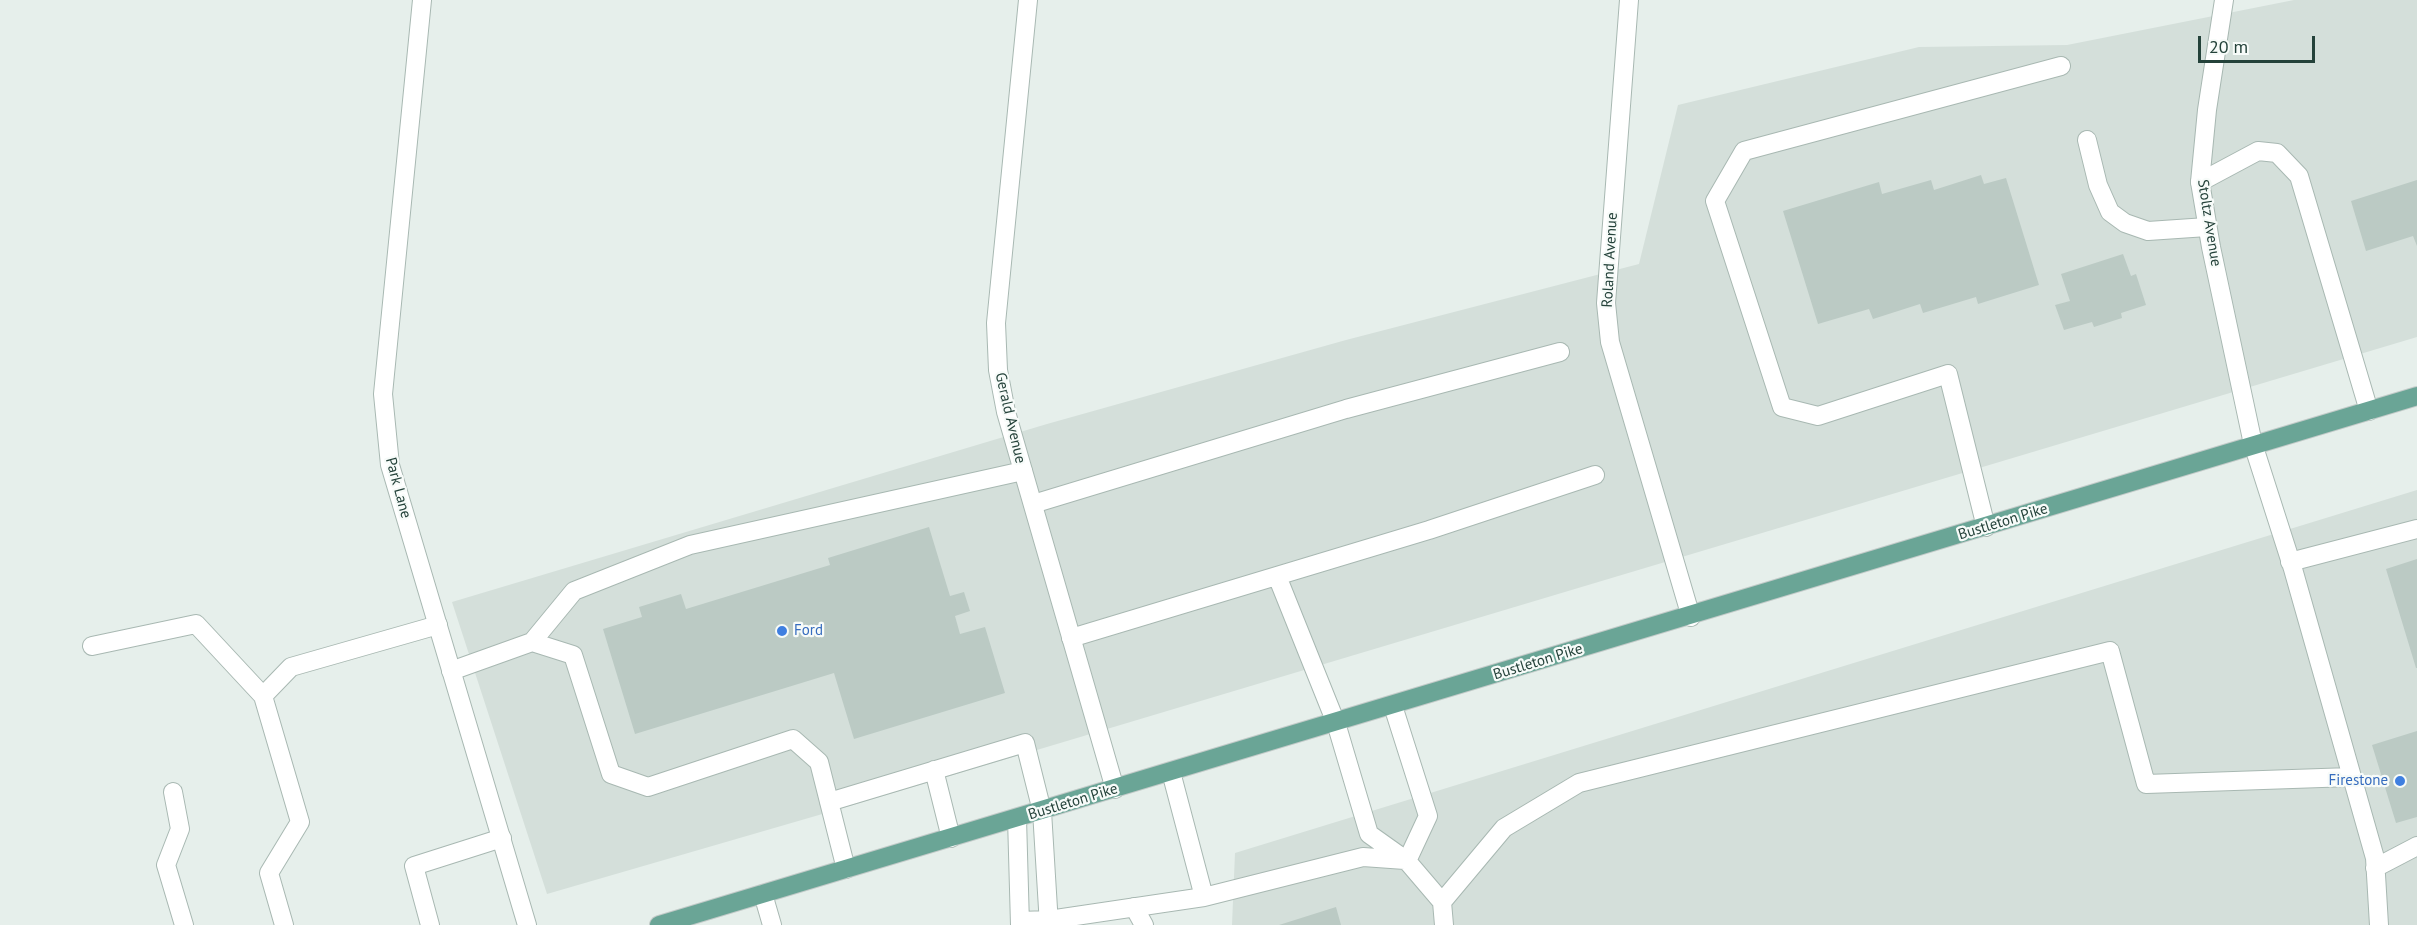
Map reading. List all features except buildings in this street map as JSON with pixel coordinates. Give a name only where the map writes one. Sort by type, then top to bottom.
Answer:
[{"type":"main road","name":"Bustleton Pike","points":[[658,925],[1691,617],[2253,444],[2417,396]]},
{"type":"street","name":"Park Lane","points":[[422,0],[384,394],[390,465],[527,925]]},
{"type":"street","name":"Gerald Avenue","points":[[1028,0],[996,323],[998,370],[1006,411],[1115,789]]},
{"type":"street","name":"Roland Avenue","points":[[1629,0],[1606,313],[1610,342],[1691,617]]},
{"type":"street","name":"Stoltz Avenue","points":[[2224,0],[2207,110],[2200,182],[2207,227],[2253,444],[2290,562],[2375,868],[2379,925]]},
{"type":"street","points":[[1986,527],[1948,374],[1818,416],[1782,407],[1715,201],[1744,151],[2061,66]]},
{"type":"street","points":[[2087,140],[2098,184],[2110,212],[2125,223],[2148,231],[2207,227]]},
{"type":"street","points":[[2200,182],[2258,152],[2277,153],[2299,176],[2369,411]]},
{"type":"street","points":[[1033,504],[1346,409],[1560,352]]},
{"type":"street","points":[[452,671],[532,642],[574,591],[690,545],[1023,471]]},
{"type":"street","points":[[1071,638],[1277,576],[1595,475]]},
{"type":"street","points":[[2290,562],[2417,529]]},
{"type":"street","points":[[1277,576],[1336,723],[1369,834],[1407,861],[1442,902],[1444,925]]},
{"type":"street","points":[[92,646],[196,624],[263,696],[300,822],[269,873],[284,925]]},
{"type":"street","points":[[263,696],[291,668],[438,625]]},
{"type":"street","points":[[532,642],[573,655],[611,774],[648,787],[793,738],[819,762],[846,869]]},
{"type":"street","points":[[1442,902],[1504,828],[1579,783],[2110,651],[2146,784],[2351,777]]},
{"type":"street","points":[[1393,706],[1428,816],[1407,861]]},
{"type":"street","points":[[829,802],[1025,743],[1042,811],[1049,922]]},
{"type":"street","points":[[934,771],[951,838]]},
{"type":"street","points":[[1171,772],[1204,897]]},
{"type":"street","points":[[173,792],[180,829],[166,865],[184,925]]},
{"type":"street","points":[[1017,818],[1020,923],[1049,922],[1204,897],[1363,857],[1407,861]]},
{"type":"street","points":[[430,925],[414,866],[502,838]]},
{"type":"street","points":[[2375,868],[2417,846]]},
{"type":"street","points":[[763,894],[772,925]]},
{"type":"street","points":[[1134,907],[1144,925]]},
{"type":"shaded area","points":[[2294,0],[2417,0],[2417,337],[843,808],[547,894],[452,602],[1047,424],[1346,340],[1639,264],[1678,105],[1919,47],[2067,45]]},
{"type":"shaded area","points":[[2417,490],[2417,925],[1232,925],[1235,853]]},
{"type":"place","name":"Ford","points":[[782,631]]},
{"type":"place","name":"Firestone","points":[[2400,781]]}]
